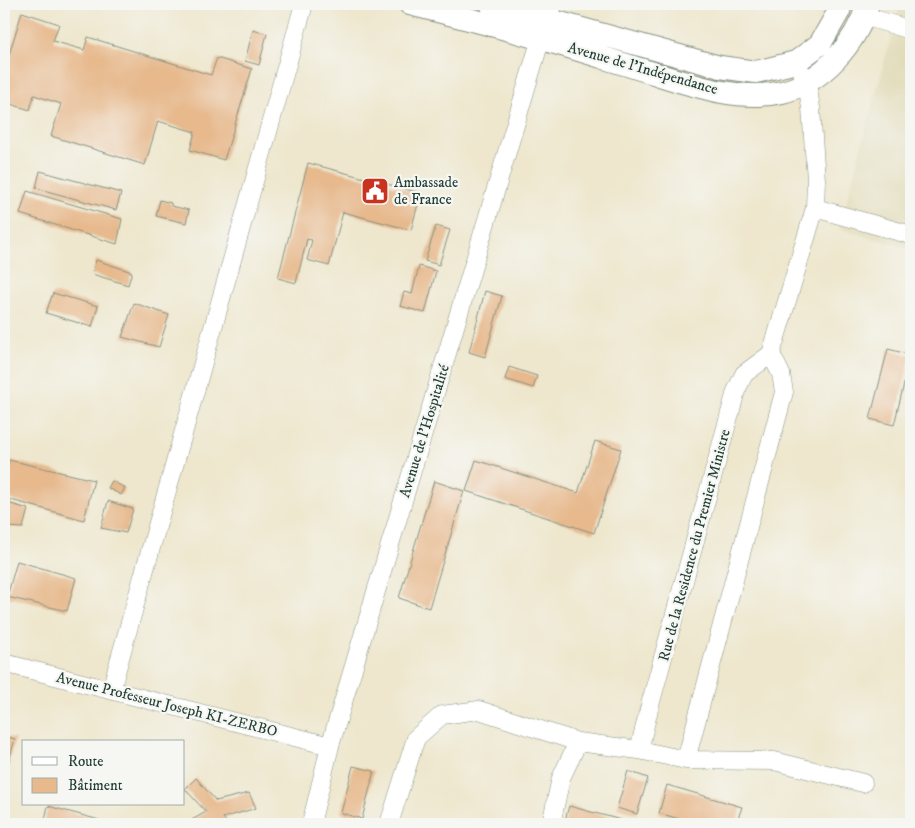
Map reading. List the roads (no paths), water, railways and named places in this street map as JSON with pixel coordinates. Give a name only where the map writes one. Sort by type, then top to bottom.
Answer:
[{"type":"main road","name":"Avenue de l'Indépendance","points":[[410,4],[547,21],[706,89],[752,95],[782,92],[807,83],[840,55],[866,10]]},
{"type":"main road","name":"Avenue de l'Indépendance","points":[[491,4],[547,21],[720,67],[756,72],[796,62],[820,44],[842,4]]},
{"type":"street","points":[[111,690],[304,4]]},
{"type":"street","points":[[866,10],[911,30]]},
{"type":"street","name":"Avenue de l'Hospitalité","points":[[311,824],[330,746],[547,21]]},
{"type":"street","points":[[686,760],[784,392],[781,374],[771,354],[815,208],[816,180],[811,108],[807,83],[796,62]]},
{"type":"street","points":[[815,208],[911,235]]},
{"type":"street","name":"Rue de la Residence du Premier Ministre","points":[[639,750],[736,391],[744,374],[771,354]]},
{"type":"street","name":"Avenue Professeur Joseph KI-ZERBO","points":[[4,663],[330,746]]},
{"type":"street","points":[[389,824],[416,738],[442,715],[479,710],[578,742],[639,750],[686,760],[774,761],[863,783]]},
{"type":"street","points":[[551,824],[561,778],[578,742]]},
{"type":"place","name":"Ambassade de France","points":[[375,191]]}]
